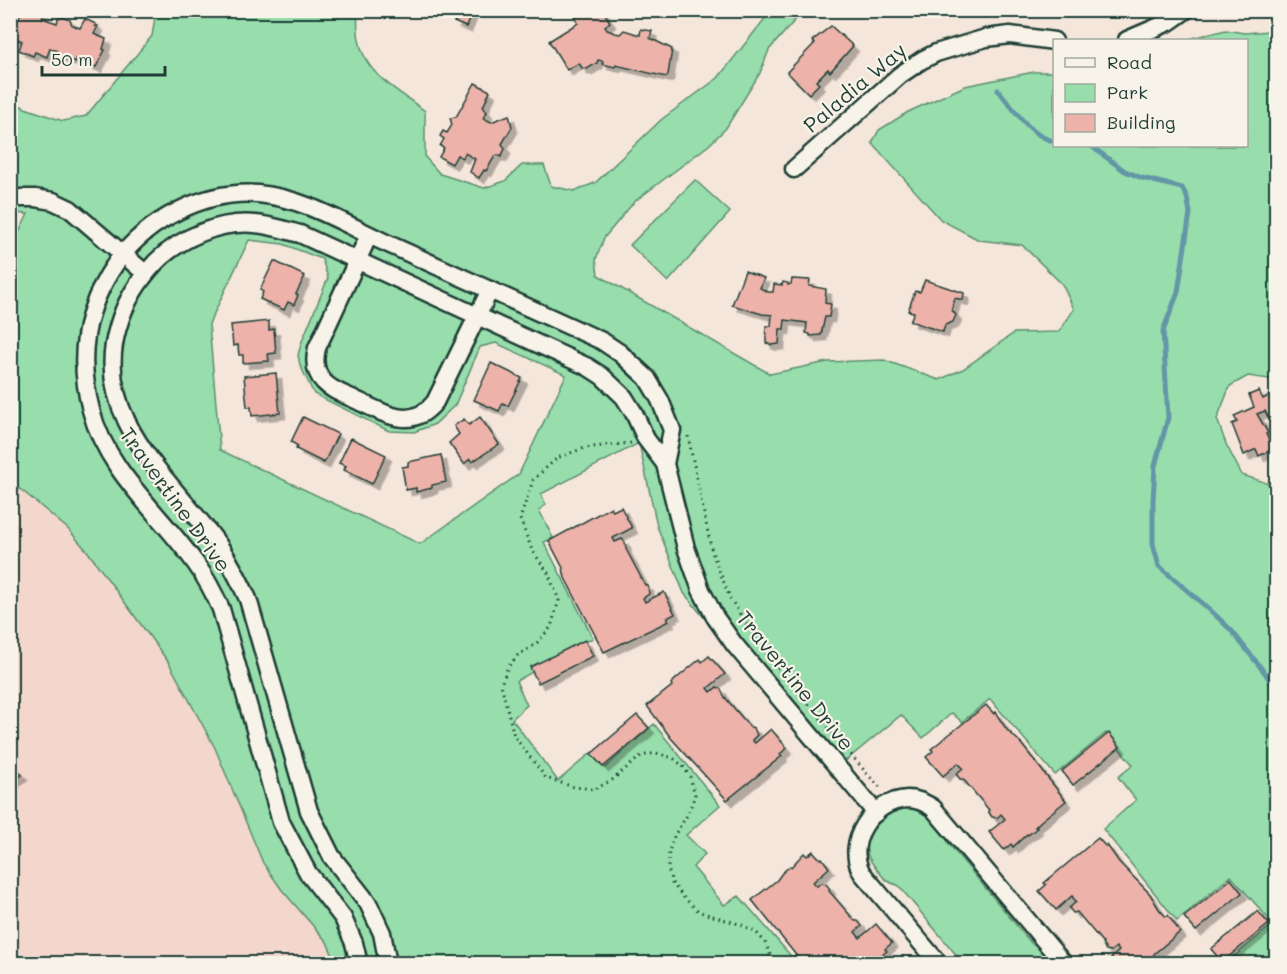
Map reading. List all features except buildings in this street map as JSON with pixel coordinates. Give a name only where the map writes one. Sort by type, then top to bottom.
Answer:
[{"type":"street","points":[[1129,39],[1154,29],[1186,10]]},
{"type":"street","name":"Paladia Way","points":[[794,169],[900,75],[922,60],[986,38],[1010,35],[1053,40]]},
{"type":"street","name":"Travertine Drive","points":[[359,963],[354,943],[343,918],[308,873],[281,822],[221,609],[210,586],[195,563],[118,468],[101,437],[91,412],[82,358],[85,334],[106,278],[123,254],[144,232],[180,210],[202,201],[256,194],[310,206],[602,341],[620,353],[647,378],[660,400],[672,430],[665,464]]},
{"type":"street","points":[[10,198],[53,201],[70,209],[145,273]]},
{"type":"street","name":"Travertine Drive","points":[[388,963],[382,933],[368,903],[332,857],[309,811],[248,599],[236,572],[219,546],[143,451],[127,425],[120,404],[112,358],[114,340],[132,292],[145,273],[163,255],[193,236],[211,229],[255,224],[300,234],[478,315],[588,367],[602,376],[624,397],[646,439],[665,464],[686,548],[701,590],[715,617],[734,644],[876,813]]},
{"type":"street","points":[[369,235],[314,359],[316,371],[324,383],[392,417],[408,418],[428,411],[435,402],[490,290]]},
{"type":"street","points":[[939,963],[862,873],[857,864],[857,839],[863,826],[876,813],[891,804],[906,799],[920,800],[933,808],[1064,963]]},
{"type":"path","points":[[672,430],[680,427],[687,434],[712,552],[730,598],[760,646],[886,794]]},
{"type":"path","points":[[646,439],[575,451],[557,458],[533,480],[520,519],[532,550],[548,573],[559,600],[550,627],[536,644],[518,655],[508,667],[501,684],[514,736],[546,778],[574,788],[595,789],[612,780],[641,756],[656,753],[674,758],[683,766],[690,777],[695,795],[669,851],[668,868],[672,883],[700,912],[755,931],[765,942],[774,963]]},
{"type":"shaded area","points":[[10,472],[47,506],[99,565],[169,663],[209,736],[263,863],[282,890],[327,942],[336,963],[11,963]]},
{"type":"green space","points":[[156,11],[358,11],[358,31],[366,60],[384,81],[425,111],[425,157],[440,174],[484,188],[505,181],[522,165],[544,165],[551,186],[574,191],[595,183],[662,119],[718,78],[771,11],[803,11],[769,50],[760,73],[726,128],[709,145],[634,202],[604,238],[596,259],[598,275],[770,374],[827,362],[884,360],[939,380],[963,369],[1014,333],[1059,332],[1074,309],[1062,284],[1022,245],[979,240],[941,220],[872,143],[879,130],[908,112],[965,86],[1034,72],[1053,72],[1053,147],[1248,147],[1248,39],[1188,39],[1226,30],[1244,33],[1269,31],[1276,22],[1276,380],[1248,376],[1230,386],[1217,419],[1226,444],[1242,475],[1270,484],[1276,478],[1276,963],[1226,963],[1273,924],[1231,876],[1177,921],[1103,829],[1136,800],[1118,777],[1133,765],[1106,733],[1055,775],[990,699],[962,722],[952,713],[923,738],[901,715],[831,773],[684,593],[657,526],[639,443],[541,494],[546,505],[539,510],[553,538],[544,542],[593,638],[516,681],[527,705],[512,719],[558,781],[592,752],[605,768],[654,724],[720,805],[686,835],[705,854],[693,867],[724,905],[739,896],[797,963],[336,963],[327,942],[282,890],[263,863],[215,748],[169,663],[88,552],[68,529],[11,483],[10,251],[28,214],[11,213],[11,100],[25,108],[63,121],[86,116],[152,36]],"holes":[[[249,240],[283,244],[322,259],[328,278],[302,341],[298,355],[300,365],[314,394],[389,431],[414,432],[435,424],[455,405],[480,347],[496,343],[566,375],[519,474],[420,544],[220,450],[209,324]]]},
{"type":"green space","points":[[695,180],[730,212],[668,282],[630,245]]},
{"type":"green space","points":[[908,805],[924,809],[948,834],[948,843],[1032,944],[1042,946],[1056,963],[963,963],[898,885],[885,879],[869,857],[866,847],[872,829],[888,815]]},
{"type":"waterway","points":[[998,90],[1030,128],[1037,134],[1053,141]]},
{"type":"waterway","points":[[1092,147],[1125,171],[1142,178],[1182,188],[1187,197],[1190,213],[1178,292],[1163,331],[1168,418],[1155,466],[1153,544],[1159,566],[1231,630],[1276,690]]}]
